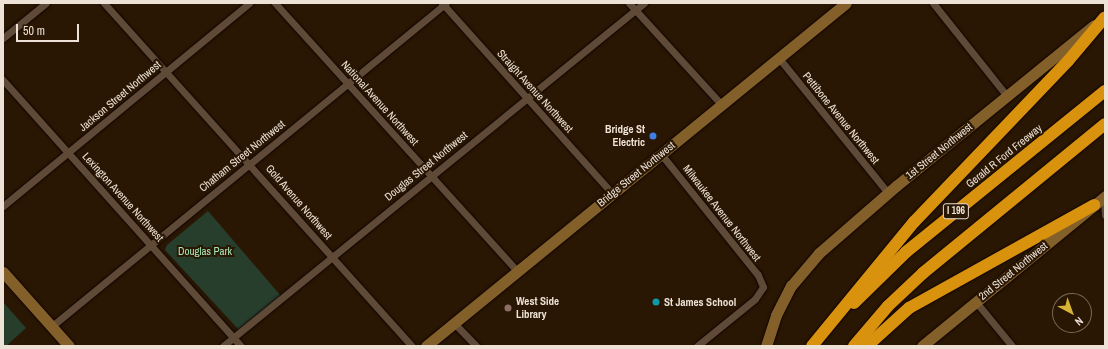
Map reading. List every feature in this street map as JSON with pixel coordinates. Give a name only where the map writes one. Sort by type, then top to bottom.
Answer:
[{"type":"highway","points":[[812,346],[914,222],[1068,61],[1105,16]]},
{"type":"highway","name":"Gerald R Ford Freeway","points":[[822,346],[854,304],[906,252],[1105,91]]},
{"type":"highway","name":"I 196","points":[[854,346],[888,306],[922,272],[1105,124]]},
{"type":"highway","points":[[867,346],[892,322],[931,294],[1094,205]]},
{"type":"street","points":[[3,38],[46,3]]},
{"type":"street","name":"Gold Avenue Northwest","points":[[104,3],[412,346]]},
{"type":"street","name":"Jackson Street Northwest","points":[[3,206],[249,3]]},
{"type":"street","name":"National Avenue Northwest","points":[[275,3],[517,272]]},
{"type":"street","points":[[629,3],[721,104]]},
{"type":"street","name":"Douglas Street Northwest","points":[[223,346],[644,3]]},
{"type":"street","name":"Bridge Street Northwest","points":[[426,346],[846,3]]},
{"type":"street","points":[[933,3],[1007,96]]},
{"type":"street","name":"Chatham Street Northwest","points":[[52,326],[444,4]]},
{"type":"street","name":"Straight Avenue Northwest","points":[[444,4],[612,193]]},
{"type":"street","name":"1st Street Northwest","points":[[766,346],[784,298],[809,263],[888,193],[1105,16]]},
{"type":"street","name":"Pettibone Avenue Northwest","points":[[778,57],[888,193]]},
{"type":"street","name":"Lexington Avenue Northwest","points":[[3,80],[241,346]]},
{"type":"street","name":"Milwaukee Avenue Northwest","points":[[661,154],[758,275],[763,287],[755,299],[697,346]]},
{"type":"street","points":[[1104,197],[1105,215]]},
{"type":"street","name":"2nd Street Northwest","points":[[922,346],[1104,197]]},
{"type":"street","points":[[3,272],[69,346]]},
{"type":"street","points":[[976,302],[1012,346]]},
{"type":"street","points":[[454,323],[476,346]]},
{"type":"green space","name":"Douglas Park","points":[[208,211],[281,296],[239,330],[165,250],[167,245]]},
{"type":"green space","points":[[3,302],[26,328],[6,346],[3,346]]},
{"type":"place","name":"Bridge St Electric","points":[[653,136]]},
{"type":"place","name":"St James School","points":[[656,302]]},
{"type":"place","name":"West Side Library","points":[[508,308]]}]
